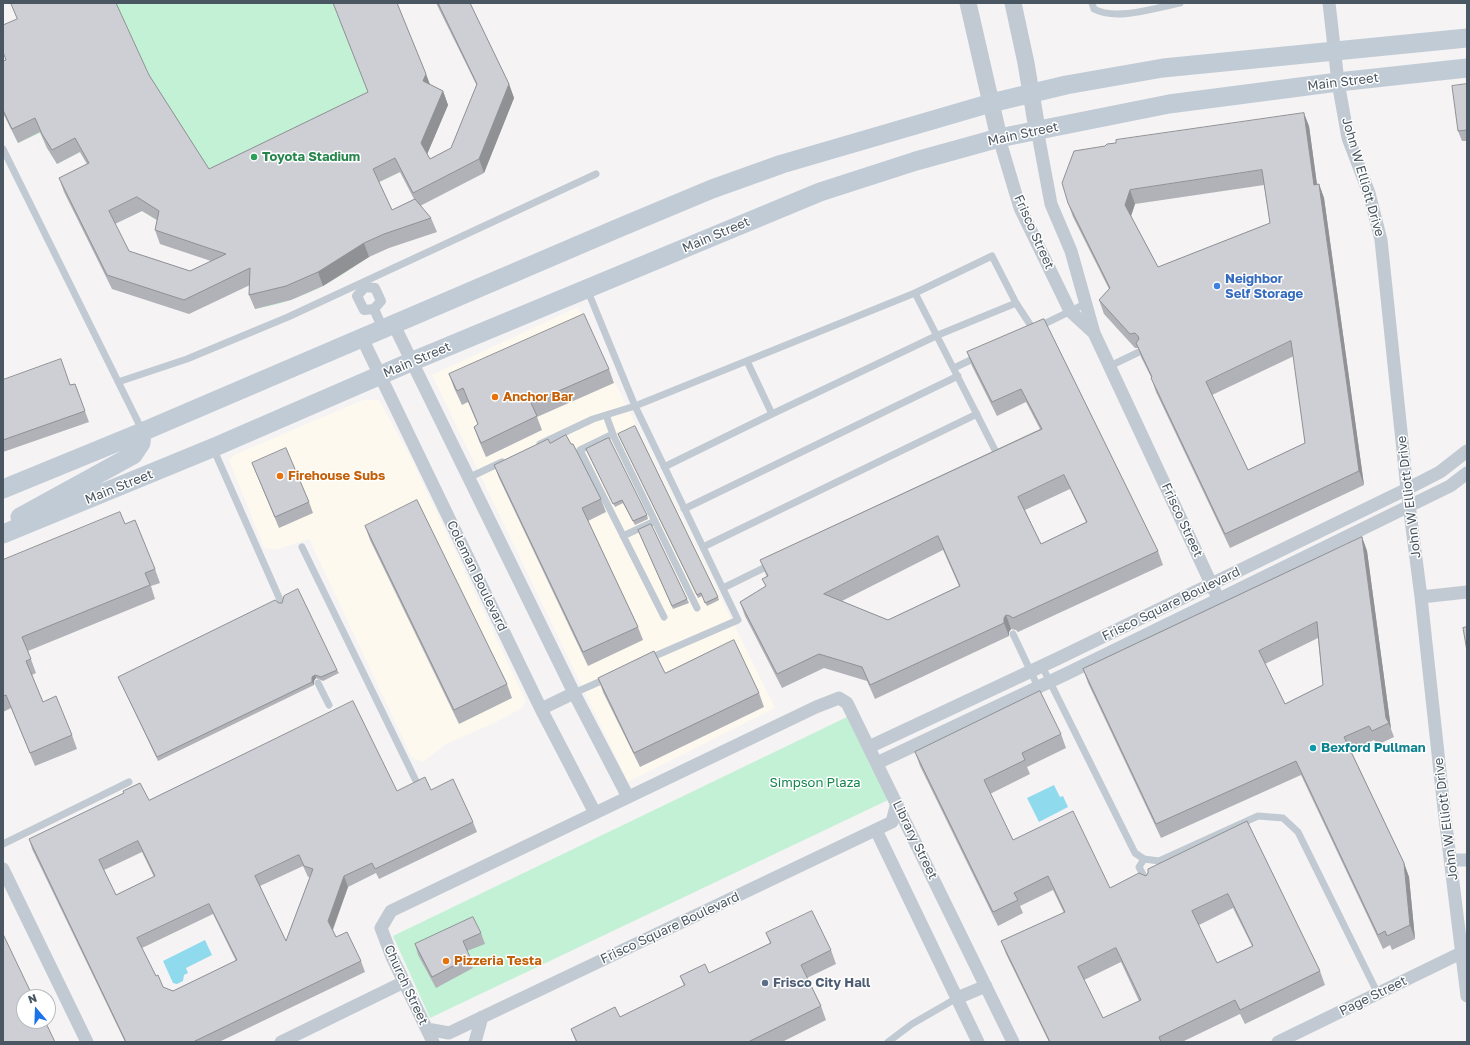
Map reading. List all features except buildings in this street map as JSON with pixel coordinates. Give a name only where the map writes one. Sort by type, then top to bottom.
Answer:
[{"type":"main road","points":[[3,489],[142,432],[712,189],[796,159],[1031,92],[1163,68],[1467,38]]},
{"type":"main road","name":"Main Street","points":[[3,534],[213,448],[413,361],[820,192],[916,161],[1000,138],[1169,104],[1338,82],[1467,68]]},
{"type":"main road","points":[[3,530],[14,521],[47,501],[133,455],[140,443],[142,432]]},
{"type":"street","name":"Frisco Street","points":[[968,3],[991,103],[1020,208],[1070,311],[1094,333]]},
{"type":"street","name":"Frisco Street","points":[[1013,3],[1052,204],[1071,251],[1087,303],[1094,333],[1218,599]]},
{"type":"street","name":"John W Elliott Drive","points":[[1329,3],[1338,82],[1348,138],[1369,193],[1381,240],[1407,489],[1451,860],[1464,952],[1467,996]]},
{"type":"street","points":[[374,310],[381,301],[375,288],[364,285],[357,296],[364,310],[374,310],[389,327],[413,361],[574,693],[628,797],[595,813]]},
{"type":"street","name":"Coleman Boulevard","points":[[362,338],[541,709],[595,813]]},
{"type":"street","name":"Frisco Square Boulevard","points":[[869,747],[1036,669],[1407,489],[1440,472],[1467,451]]},
{"type":"street","name":"Frisco Square Boulevard","points":[[877,763],[1038,687],[1450,486],[1467,473]]},
{"type":"street","points":[[1421,597],[1467,592]]},
{"type":"street","points":[[541,709],[574,693]]},
{"type":"street","name":"Library Street","points":[[628,797],[816,707],[839,698],[848,703],[1013,1042]]},
{"type":"street","name":"Frisco Square Boulevard","points":[[427,1029],[449,1033],[876,830],[892,822],[897,803]]},
{"type":"street","name":"Church Street","points":[[433,1042],[404,982],[381,928],[391,911],[595,813]]},
{"type":"street","points":[[876,830],[978,1042]]},
{"type":"street","points":[[1451,860],[1467,860]]},
{"type":"street","points":[[3,869],[7,886],[87,1042]]},
{"type":"street","name":"Page Street","points":[[1278,1042],[1464,952]]},
{"type":"street","points":[[281,1042],[404,982]]},
{"type":"street","points":[[957,998],[986,986]]},
{"type":"street","points":[[475,1042],[482,1017]]},
{"type":"lane","points":[[1092,3],[1094,9],[1102,14],[1116,15],[1180,3]]},
{"type":"lane","points":[[3,149],[142,432]]},
{"type":"lane","points":[[118,382],[187,359],[364,285],[596,174]]},
{"type":"lane","points":[[529,449],[593,419],[635,406],[915,293],[992,256],[1030,331],[1087,303]]},
{"type":"lane","points":[[587,289],[635,406],[738,620],[638,664]]},
{"type":"lane","points":[[915,293],[938,335],[997,454],[990,458]]},
{"type":"lane","points":[[664,467],[938,335],[1016,302]]},
{"type":"lane","points":[[954,368],[987,352]]},
{"type":"lane","points":[[1110,366],[1139,352]]},
{"type":"lane","points":[[747,361],[772,414]]},
{"type":"lane","points":[[684,508],[958,376]]},
{"type":"lane","points":[[703,547],[977,414]]},
{"type":"lane","points":[[606,415],[613,434],[697,608]]},
{"type":"lane","points":[[613,434],[580,450],[664,617]]},
{"type":"lane","points":[[213,448],[281,602]]},
{"type":"lane","points":[[470,477],[508,459]]},
{"type":"lane","points":[[623,536],[655,521]]},
{"type":"lane","points":[[302,548],[416,781]]},
{"type":"lane","points":[[722,588],[778,562]]},
{"type":"lane","points":[[1013,634],[1036,669],[1050,681],[1135,853],[1144,859],[1159,861],[1258,816],[1283,818],[1298,832],[1378,994]]},
{"type":"lane","points":[[1036,669],[1038,687]]},
{"type":"lane","points":[[574,693],[616,674]]},
{"type":"lane","points":[[318,683],[329,705]]},
{"type":"lane","points":[[3,844],[129,782]]},
{"type":"lane","points":[[1144,859],[1139,868],[1149,885]]},
{"type":"lane","points":[[888,1042],[912,1024],[957,998]]},
{"type":"shaded area","points":[[578,307],[775,708],[628,782],[432,375]]},
{"type":"shaded area","points":[[363,400],[379,400],[411,458],[526,701],[522,708],[494,723],[446,744],[423,762],[412,758],[309,539],[276,550],[264,548],[229,460],[236,454]]},
{"type":"green space","name":"Toyota Stadium","points":[[11,3],[397,3],[428,95],[448,105],[431,144],[409,138],[427,159],[378,183],[397,223],[420,213],[437,232],[386,248],[366,258],[344,274],[309,293],[288,301],[255,309],[255,292],[280,279],[211,265],[209,260],[164,225],[142,211],[121,221],[80,152],[57,164],[40,133],[18,143],[3,113],[3,78],[22,33]]},
{"type":"green space","name":"Simpson Plaza","points":[[847,717],[888,800],[430,1018],[393,936]]},
{"type":"water","points":[[1054,785],[1060,797],[1063,796],[1068,807],[1039,822],[1027,798]]},
{"type":"water","points":[[205,940],[212,955],[186,968],[188,973],[184,975],[183,981],[177,984],[173,983],[163,961]]},
{"type":"place","name":"Toyota Stadium","points":[[254,157]]},
{"type":"place","name":"Neighbor Self Storage","points":[[1217,286]]},
{"type":"place","name":"Anchor Bar","points":[[495,397]]},
{"type":"place","name":"Firehouse Subs","points":[[280,476]]},
{"type":"place","name":"Bexford Pullman","points":[[1313,748]]},
{"type":"place","name":"Pizzeria Testa","points":[[446,961]]},
{"type":"place","name":"Frisco City Hall","points":[[765,983]]}]
